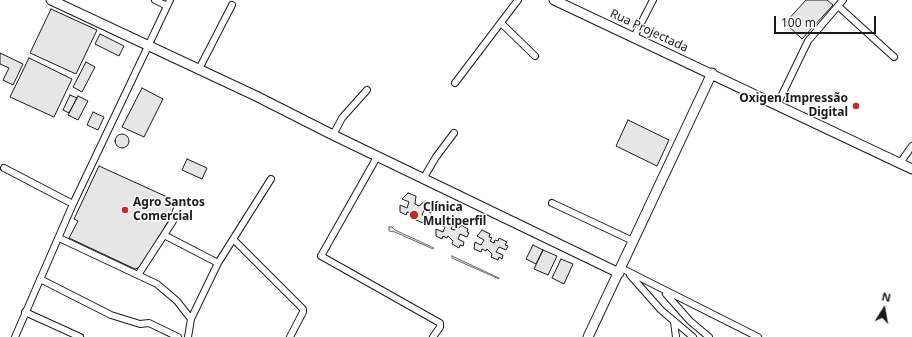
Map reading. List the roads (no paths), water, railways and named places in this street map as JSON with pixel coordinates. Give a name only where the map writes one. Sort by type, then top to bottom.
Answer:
[{"type":"street","points":[[51,0],[199,69],[423,179],[657,287],[758,337]]},
{"type":"street","points":[[15,337],[73,204],[168,3],[155,0]]},
{"type":"street","points":[[455,83],[518,0]]},
{"type":"street","name":"Rua Projectada","points":[[554,0],[912,168]]},
{"type":"street","points":[[634,37],[653,0]]},
{"type":"street","points":[[777,105],[808,41],[841,2],[894,57]]},
{"type":"street","points":[[199,69],[232,5]]},
{"type":"street","points":[[501,23],[535,56]]},
{"type":"street","points":[[588,337],[712,73]]},
{"type":"street","points":[[332,135],[342,118],[367,90]]},
{"type":"street","points":[[423,179],[436,157],[454,133]]},
{"type":"street","points":[[900,163],[912,146]]},
{"type":"street","points":[[377,157],[321,256],[440,323],[440,327],[433,337]]},
{"type":"street","points":[[4,168],[73,204]]},
{"type":"street","points":[[188,337],[191,319],[218,263],[271,179]]},
{"type":"street","points":[[552,203],[633,241]]},
{"type":"street","points":[[138,275],[173,221]]},
{"type":"street","points":[[164,235],[218,263]]},
{"type":"street","points":[[59,238],[157,284],[177,301],[191,319]]},
{"type":"street","points":[[233,239],[303,309],[303,312],[290,337]]},
{"type":"street","points":[[620,271],[632,276],[661,310],[693,337]]},
{"type":"street","points":[[40,279],[111,315],[140,324],[149,323],[178,337]]},
{"type":"street","points":[[657,287],[672,299],[690,321],[709,337]]},
{"type":"street","points":[[25,312],[80,337]]},
{"type":"street","points":[[674,322],[676,337]]},
{"type":"place","name":"Oxigen Impressão Digital","points":[[856,106]]},
{"type":"place","name":"Agro Santos Comercial","points":[[125,210]]},
{"type":"place","name":"Clínica Multiperfil","points":[[414,215]]}]
